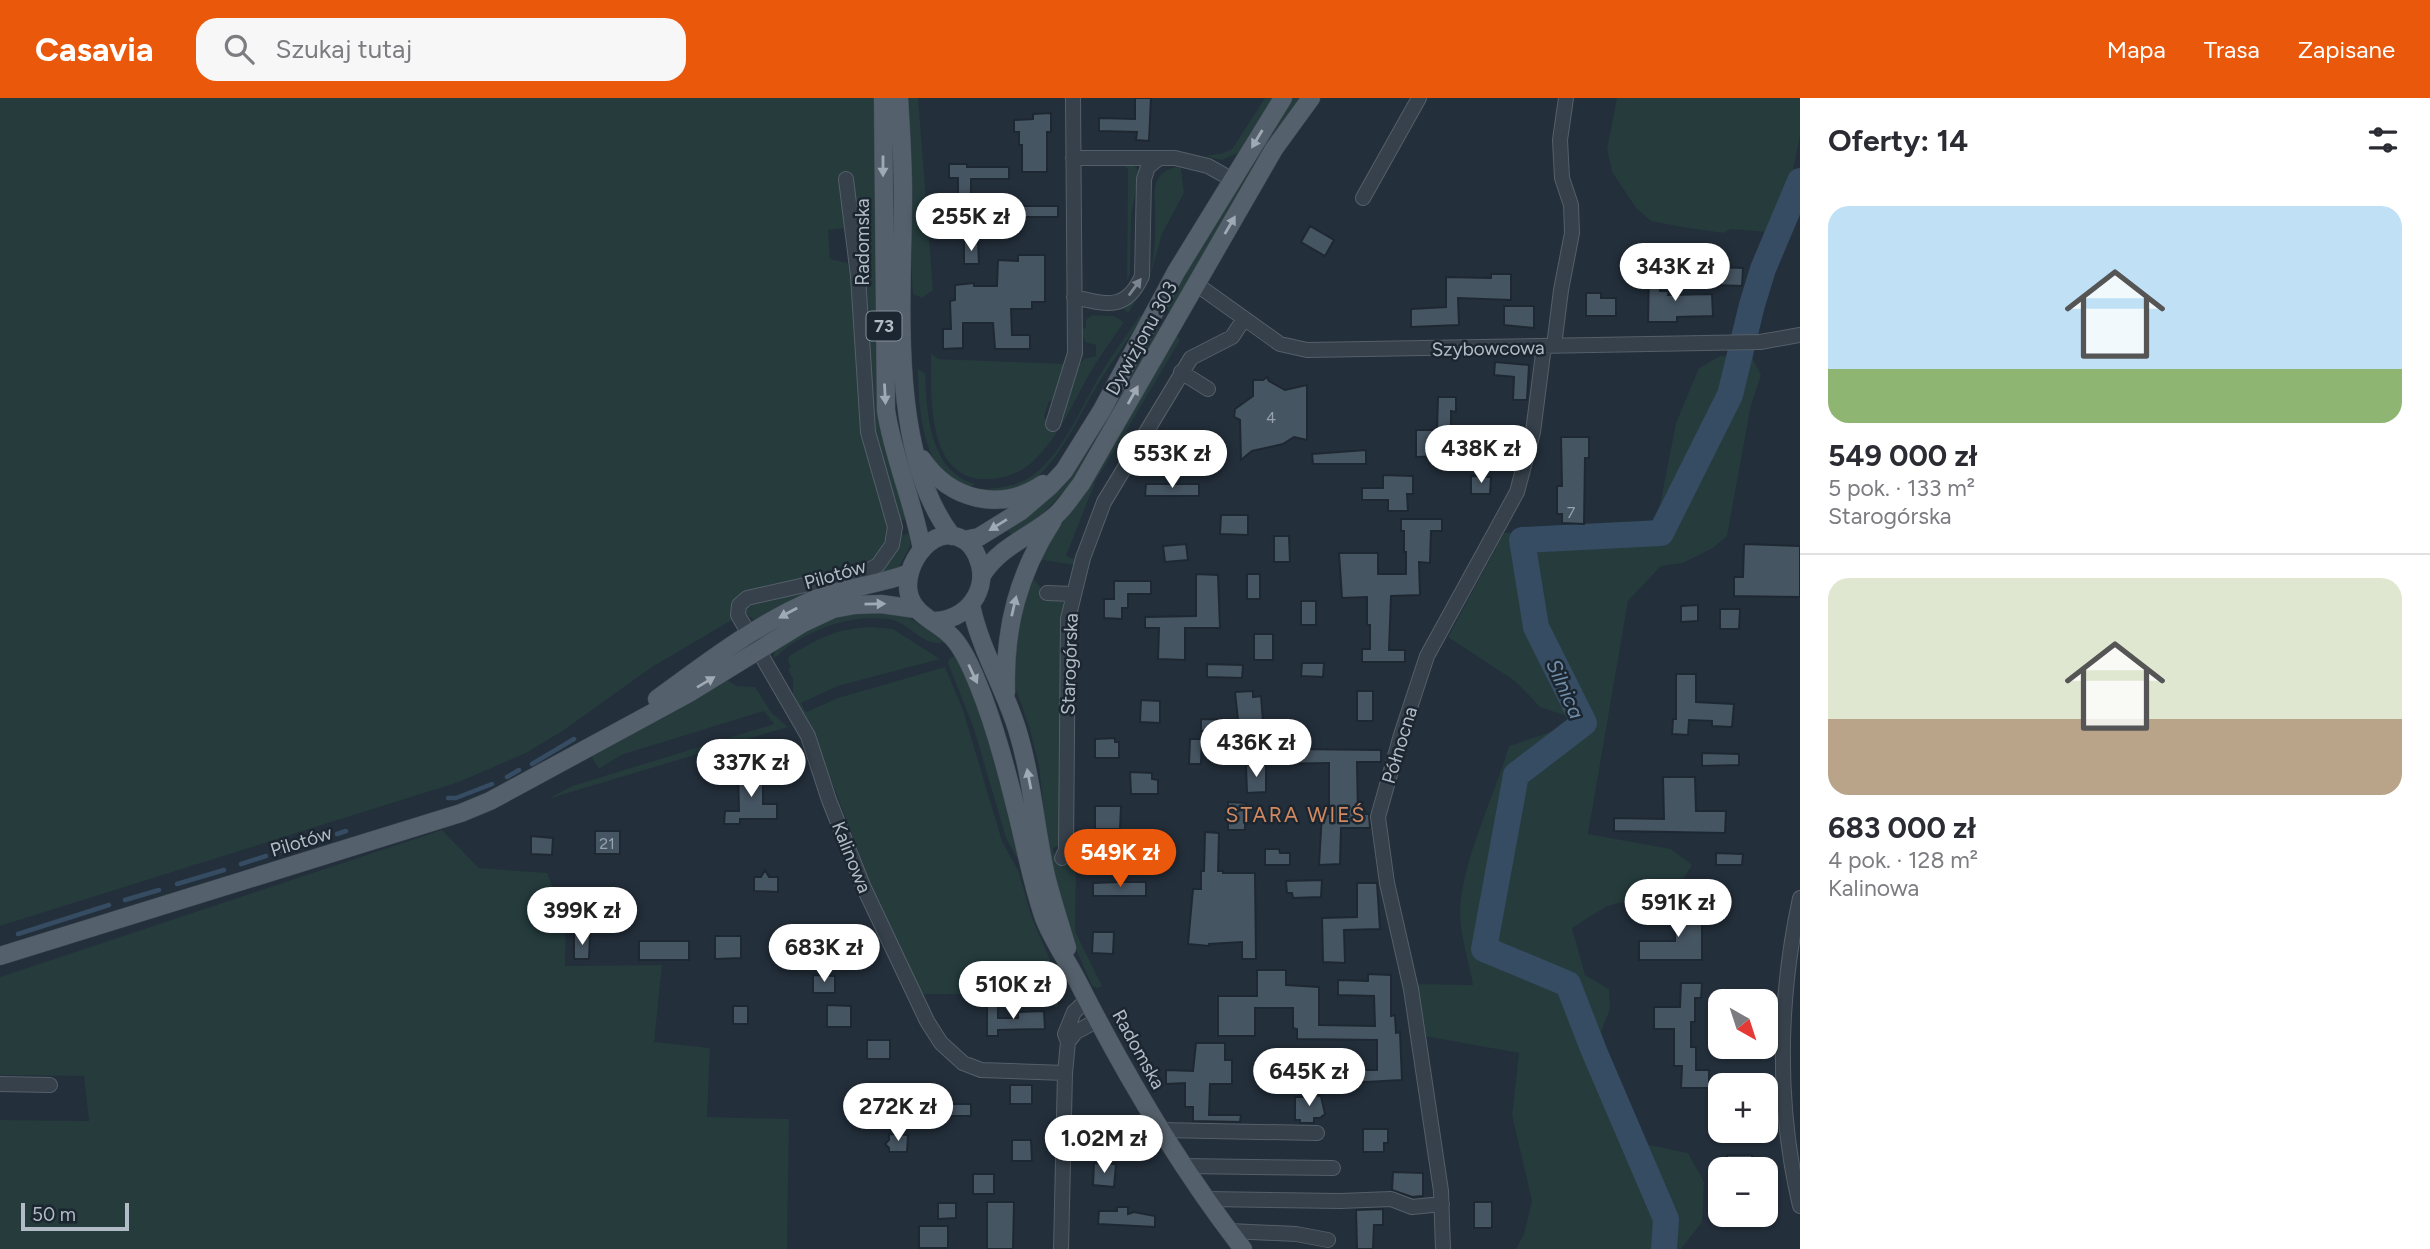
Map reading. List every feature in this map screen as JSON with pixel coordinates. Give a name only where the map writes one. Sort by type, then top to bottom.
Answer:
[{"type":"main road","name":"Radomska","points":[[883,98],[886,410],[895,456],[914,510],[922,550]]},
{"type":"main road","name":"Radomska","points":[[899,98],[904,193],[902,300],[909,423],[929,495],[942,523],[958,538]]},
{"type":"main road","name":"Dywizjonu 303","points":[[958,538],[979,537],[1021,511],[1064,471],[1101,410],[1176,272],[1283,98]]},
{"type":"main road","name":"Dywizjonu 303","points":[[982,575],[1005,549],[1057,514],[1081,484],[1274,149],[1311,98]]},
{"type":"main road","points":[[914,448],[938,478],[965,496],[982,500],[1016,497],[1038,488],[1064,471]]},
{"type":"main road","points":[[1006,698],[1006,661],[1011,617],[1018,589],[1032,556],[1057,514]]},
{"type":"main road","points":[[958,538],[933,541],[922,550],[909,573],[909,596],[916,609],[932,621],[953,618],[971,605],[979,592],[982,575]]},
{"type":"main road","name":"73","points":[[958,538],[975,553],[982,575]]},
{"type":"main road","name":"Pilotów","points":[[0,956],[461,813],[516,789],[603,738],[689,693],[809,601],[892,580],[909,573]]},
{"type":"main road","name":"Pilotów","points":[[753,643],[833,609],[881,604],[916,609]]},
{"type":"main road","name":"Radomska","points":[[971,605],[988,660],[1006,698],[1023,751],[1046,876],[1073,971]]},
{"type":"main road","name":"Radomska","points":[[932,621],[955,640],[992,720],[1044,918],[1161,1130],[1243,1249]]},
{"type":"street","points":[[1054,424],[1076,353],[1073,98]]},
{"type":"street","points":[[1363,198],[1419,98]]},
{"type":"street","name":"Północna","points":[[1443,1249],[1441,1204],[1411,989],[1387,883],[1378,817],[1427,656],[1517,492],[1533,432],[1572,233],[1571,205],[1562,178],[1560,140],[1566,98]]},
{"type":"street","points":[[1073,158],[1175,158],[1208,166],[1233,180]]},
{"type":"street","points":[[1074,297],[1110,304],[1129,296],[1137,287],[1142,276],[1144,179],[1148,167],[1158,159]]},
{"type":"street","name":"Kalinowa","points":[[846,179],[858,276],[868,432],[892,511],[892,545],[878,565],[867,571],[761,595],[742,602],[738,615],[808,736],[828,800],[864,888],[928,1021],[942,1043],[962,1063],[981,1070],[1065,1073]]},
{"type":"street","name":"Szybowcowa","points":[[1196,284],[1280,344],[1307,351],[1760,342],[1800,335]]},
{"type":"street","name":"Starogórska","points":[[1062,858],[1066,850],[1068,619],[1083,558],[1104,502],[1181,372],[1198,353],[1218,346],[1232,337],[1244,319]]},
{"type":"street","points":[[1181,372],[1208,389]]},
{"type":"street","points":[[1047,593],[1073,594]]},
{"type":"street","points":[[1800,898],[1785,982],[1782,1026],[1785,1125],[1800,1206]]},
{"type":"street","points":[[1061,1249],[1068,1042],[1065,1034],[1074,1012],[1087,1000]]},
{"type":"street","points":[[1068,1042],[1076,1032],[1098,1020]]},
{"type":"street","points":[[0,1084],[50,1085]]},
{"type":"street","points":[[1161,1130],[1318,1133]]},
{"type":"street","points":[[1184,1166],[1333,1168]]},
{"type":"street","points":[[1206,1199],[1391,1199],[1412,1208],[1441,1204]]},
{"type":"street","points":[[1230,1231],[1296,1234],[1328,1240]]},
{"type":"green space","points":[[0,98],[876,98],[880,428],[907,519],[898,522],[878,454],[889,526],[883,545],[872,559],[861,567],[732,606],[732,620],[652,667],[564,730],[526,753],[459,782],[0,926]],"holes":[[[847,228],[872,411],[851,273],[847,263],[830,259],[828,230]]]},
{"type":"green space","points":[[905,98],[918,98],[933,290],[922,298],[913,294],[910,156]]},
{"type":"green space","points":[[1265,98],[1273,98],[1238,153],[1222,160],[1205,156],[1232,149]]},
{"type":"green space","points":[[1292,98],[1300,98],[1268,142],[1170,312],[1163,308]]},
{"type":"green space","points":[[1617,98],[1800,98],[1800,135],[1793,171],[1767,232],[1731,229],[1724,233],[1687,228],[1651,221],[1636,208],[1612,172],[1607,149]]},
{"type":"green space","points":[[1123,165],[1134,165],[1139,172],[1131,216],[1130,274],[1127,280],[1128,169]]},
{"type":"green space","points":[[1176,167],[1181,168],[1184,193],[1162,234],[1149,280],[1128,313],[1123,308],[1143,289],[1152,264],[1156,183],[1164,172]]},
{"type":"green space","points":[[1092,315],[1114,316],[1124,322],[1092,370],[1060,427],[1041,453],[1020,471],[997,478],[985,479],[966,475],[952,465],[942,450],[936,431],[931,390],[931,353],[938,359],[1066,364],[1056,401],[1049,401],[1044,417],[1049,422],[1078,366],[1084,359],[1096,356],[1096,345],[1085,342],[1081,329],[1086,328],[1086,320]]},
{"type":"green space","points":[[1143,315],[1047,467],[1025,486],[983,494],[983,489],[1008,486],[1025,480],[1051,457],[1070,430],[1109,360],[1139,316]]},
{"type":"green space","points":[[1155,323],[1162,327],[1070,485],[1038,519],[1013,538],[1007,529],[1076,467],[1086,452]]},
{"type":"green space","points":[[1176,335],[1180,340],[1126,431],[1130,434],[1130,446],[1120,441],[1096,480],[1066,556],[1077,560],[1075,565],[1037,559],[1050,537],[1073,509]]},
{"type":"green space","points":[[1720,356],[1752,357],[1761,375],[1751,405],[1727,536],[1713,548],[1683,563],[1661,566],[1628,601],[1588,834],[1671,849],[1692,865],[1677,889],[1607,906],[1572,928],[1585,975],[1609,989],[1610,1009],[1601,1032],[1615,1082],[1640,1143],[1688,1153],[1704,1182],[1702,1222],[1681,1249],[1516,1249],[1524,1234],[1532,1201],[1512,1115],[1519,1053],[1424,1036],[1413,984],[1473,985],[1463,942],[1461,896],[1472,853],[1509,746],[1568,726],[1569,717],[1540,707],[1515,681],[1448,637],[1504,533],[1638,527],[1651,523],[1660,505],[1676,423],[1699,368]]},
{"type":"green space","points":[[918,369],[925,373],[933,439],[948,467],[975,484],[966,490],[948,478],[932,455],[920,412]]},
{"type":"green space","points":[[910,533],[910,547],[898,568],[756,621],[746,614],[746,606],[749,603],[886,565],[896,551],[899,536]]},
{"type":"green space","points":[[1031,575],[1040,587],[1044,600],[1051,596],[1061,599],[1065,606],[1060,845],[1053,848],[1056,864],[1072,864],[1076,867],[1075,931],[1102,986],[1097,988],[1092,986],[1069,933],[1050,869],[1039,766],[1013,680],[1018,613]]},
{"type":"green space","points":[[901,613],[947,641],[931,642],[888,619],[849,620],[813,632],[773,659],[775,650],[783,642],[841,614]]},
{"type":"green space","points":[[849,629],[893,629],[940,659],[838,686],[801,703],[806,712],[838,698],[945,667],[963,710],[1002,841],[1018,870],[1032,918],[1058,978],[1058,1007],[1054,1007],[1054,995],[922,994],[872,887],[814,735],[793,695],[793,679],[788,669],[791,667],[789,656],[819,639]]},
{"type":"green space","points":[[956,655],[985,731],[1012,821],[1020,863],[1006,838],[974,729],[948,663],[949,659]]},
{"type":"green space","points":[[727,680],[737,686],[755,687],[771,712],[788,727],[548,799],[572,786],[774,724],[764,711],[621,755],[599,769],[591,756]]},
{"type":"green space","points":[[442,830],[479,868],[547,873],[566,921],[565,966],[662,965],[654,1042],[710,1048],[707,1117],[789,1119],[787,1249],[0,1249],[0,1120],[89,1121],[84,1076],[0,1075],[0,977]]},
{"type":"building","points":[[1135,98],[1151,98],[1149,141],[1136,140],[1137,132],[1099,131],[1099,118],[1135,119]]},
{"type":"building","points":[[1051,113],[1051,132],[1047,132],[1047,172],[1022,172],[1022,145],[1019,145],[1019,132],[1014,132],[1014,120],[1033,119],[1033,114]]},
{"type":"building","points":[[949,164],[1009,167],[1009,179],[971,179],[971,220],[958,220],[958,178],[949,178]]},
{"type":"building","points":[[1017,206],[1058,206],[1058,217],[1017,217]]},
{"type":"building","points":[[1310,226],[1334,240],[1325,256],[1301,242]]},
{"type":"building","points":[[978,241],[979,264],[964,264],[964,242]]},
{"type":"building","points":[[1018,255],[1045,255],[1045,302],[1032,302],[1032,309],[1011,309],[1012,335],[1030,335],[1030,349],[995,349],[993,323],[963,323],[963,348],[943,349],[943,329],[951,329],[950,301],[955,300],[955,285],[974,283],[974,286],[997,286],[998,260],[1018,261]]},
{"type":"building","points":[[1714,267],[1743,268],[1742,286],[1714,285]]},
{"type":"building","points":[[1649,269],[1661,270],[1660,291],[1669,291],[1668,295],[1712,294],[1713,316],[1677,317],[1677,322],[1648,322]]},
{"type":"building","points":[[1491,274],[1511,274],[1511,300],[1458,298],[1459,325],[1411,327],[1411,309],[1446,307],[1446,277],[1491,278]]},
{"type":"building","points":[[1586,293],[1601,293],[1601,298],[1616,298],[1616,316],[1586,316]]},
{"type":"building","points":[[1504,306],[1534,306],[1534,328],[1504,325]]},
{"type":"building","points":[[1495,362],[1529,365],[1527,400],[1513,400],[1514,377],[1494,375]]},
{"type":"building","points":[[1267,377],[1285,390],[1307,385],[1307,440],[1294,437],[1283,444],[1252,451],[1241,460],[1240,420],[1234,417],[1235,409],[1253,396],[1253,380]]},
{"type":"building","points":[[1438,397],[1456,397],[1456,412],[1451,411],[1451,456],[1416,457],[1416,430],[1437,430]]},
{"type":"building","points":[[1561,437],[1589,437],[1589,458],[1585,458],[1584,524],[1562,523],[1562,514],[1557,514],[1557,486],[1562,486]]},
{"type":"building","points":[[1366,450],[1366,464],[1313,464],[1312,454]]},
{"type":"building","points":[[1383,475],[1413,476],[1413,494],[1407,494],[1408,511],[1388,511],[1388,500],[1362,500],[1362,488],[1383,488]]},
{"type":"building","points":[[1471,476],[1491,477],[1490,494],[1471,494]]},
{"type":"building","points":[[1146,484],[1199,484],[1199,496],[1145,496]]},
{"type":"building","points":[[1221,515],[1248,515],[1248,535],[1220,534]]},
{"type":"building","points":[[1401,519],[1442,519],[1442,531],[1431,531],[1430,563],[1419,562],[1420,595],[1391,596],[1389,650],[1405,650],[1405,662],[1362,662],[1362,649],[1370,649],[1367,597],[1342,598],[1339,553],[1378,553],[1378,574],[1406,574]]},
{"type":"building","points":[[1274,536],[1289,536],[1290,562],[1274,562]]},
{"type":"building","points":[[1186,544],[1188,560],[1165,562],[1163,546]]},
{"type":"building","points":[[1744,544],[1800,546],[1800,597],[1734,596],[1734,577],[1743,577]]},
{"type":"building","points":[[1196,574],[1218,575],[1220,628],[1185,628],[1185,660],[1158,659],[1159,628],[1145,628],[1145,617],[1196,616]]},
{"type":"building","points":[[1247,574],[1260,574],[1260,599],[1247,599]]},
{"type":"building","points":[[1114,581],[1151,581],[1151,594],[1128,594],[1128,608],[1122,608],[1122,619],[1104,618],[1104,599],[1114,599]]},
{"type":"building","points":[[1301,601],[1316,601],[1316,625],[1301,625]]},
{"type":"building","points":[[1698,605],[1698,621],[1681,622],[1681,606]]},
{"type":"building","points":[[1720,609],[1740,609],[1739,629],[1720,629]]},
{"type":"building","points":[[1254,634],[1273,634],[1273,660],[1254,660]]},
{"type":"building","points":[[1302,663],[1324,663],[1323,677],[1301,676]]},
{"type":"building","points":[[1207,664],[1243,665],[1242,678],[1207,677]]},
{"type":"building","points":[[1676,674],[1696,674],[1696,702],[1734,704],[1732,727],[1712,726],[1712,721],[1689,720],[1688,735],[1672,734],[1673,719],[1676,719]]},
{"type":"building","points":[[1253,691],[1253,697],[1261,696],[1263,721],[1269,721],[1269,729],[1201,731],[1201,719],[1238,720],[1235,692]]},
{"type":"building","points":[[1357,691],[1373,691],[1373,721],[1357,721]]},
{"type":"building","points":[[1141,700],[1160,701],[1160,723],[1140,722]]},
{"type":"building","points":[[1294,737],[1294,749],[1381,750],[1381,762],[1357,762],[1358,814],[1369,814],[1370,828],[1341,828],[1340,864],[1319,865],[1322,814],[1329,814],[1329,763],[1274,764],[1273,738]]},
{"type":"building","points":[[1115,738],[1115,742],[1119,742],[1119,758],[1095,758],[1095,739]]},
{"type":"building","points":[[1190,739],[1202,739],[1201,764],[1189,764]]},
{"type":"building","points":[[1702,753],[1739,754],[1739,765],[1702,766]]},
{"type":"building","points":[[1246,765],[1266,765],[1266,792],[1247,793]]},
{"type":"building","points":[[738,769],[763,769],[763,804],[777,804],[777,819],[740,819],[740,824],[724,824],[725,811],[739,811]]},
{"type":"building","points":[[1130,772],[1152,773],[1152,779],[1158,780],[1158,794],[1131,794]]},
{"type":"building","points":[[1663,777],[1695,777],[1696,811],[1726,811],[1725,833],[1614,831],[1614,818],[1664,819]]},
{"type":"building","points":[[1228,802],[1246,803],[1245,830],[1228,830]]},
{"type":"building","points":[[1095,806],[1121,806],[1120,829],[1095,829]]},
{"type":"building","points":[[595,831],[620,831],[620,854],[595,854]]},
{"type":"building","points":[[1205,832],[1219,833],[1218,871],[1255,873],[1256,959],[1242,959],[1242,942],[1209,946],[1188,944],[1193,889],[1201,889],[1201,871],[1204,871]]},
{"type":"building","points":[[531,836],[553,838],[552,855],[531,854]]},
{"type":"building","points":[[1119,840],[1140,841],[1140,845],[1151,845],[1151,858],[1119,858]]},
{"type":"building","points":[[1265,849],[1279,849],[1280,853],[1290,853],[1290,865],[1265,865]]},
{"type":"building","points":[[1716,853],[1743,854],[1742,865],[1716,865]]},
{"type":"building","points":[[765,870],[769,877],[778,877],[778,892],[754,891],[754,877],[761,877]]},
{"type":"building","points":[[1322,880],[1321,897],[1293,898],[1292,893],[1287,893],[1286,881]]},
{"type":"building","points":[[1146,882],[1146,896],[1093,896],[1093,883]]},
{"type":"building","points":[[1357,883],[1377,883],[1380,929],[1344,930],[1345,963],[1323,962],[1322,918],[1357,917]]},
{"type":"building","points":[[1675,908],[1702,908],[1702,960],[1639,960],[1639,941],[1675,941]]},
{"type":"building","points":[[1093,932],[1114,932],[1113,954],[1092,953]]},
{"type":"building","points":[[574,934],[590,935],[589,959],[574,959]]},
{"type":"building","points":[[715,936],[741,936],[741,958],[715,959]]},
{"type":"building","points":[[639,941],[689,941],[689,960],[639,960]]},
{"type":"building","points":[[1257,970],[1286,970],[1286,985],[1319,987],[1319,1025],[1375,1026],[1374,996],[1338,995],[1338,980],[1368,981],[1368,974],[1391,975],[1391,1016],[1395,1015],[1396,1033],[1400,1032],[1402,1080],[1348,1083],[1348,1070],[1377,1070],[1377,1040],[1297,1039],[1297,1029],[1293,1028],[1293,1008],[1255,1008],[1255,1036],[1218,1036],[1218,996],[1257,996]]},
{"type":"building","points":[[813,975],[835,976],[835,993],[813,993]]},
{"type":"building","points":[[1681,983],[1702,983],[1701,998],[1695,998],[1691,1047],[1696,1047],[1696,1070],[1709,1070],[1708,1088],[1681,1088],[1682,1066],[1674,1066],[1674,1029],[1654,1029],[1654,1007],[1680,1007]]},
{"type":"building","points":[[987,1001],[998,1001],[998,1018],[1018,1018],[1018,1012],[1044,1011],[1045,1029],[998,1030],[998,1036],[987,1036]]},
{"type":"building","points":[[827,1005],[851,1006],[851,1027],[827,1027]]},
{"type":"building","points":[[733,1006],[748,1006],[748,1024],[733,1024]]},
{"type":"building","points":[[867,1040],[890,1040],[890,1059],[867,1059]]},
{"type":"building","points":[[1196,1043],[1225,1043],[1225,1060],[1232,1060],[1232,1084],[1210,1084],[1209,1115],[1241,1115],[1240,1122],[1193,1121],[1193,1107],[1185,1107],[1185,1083],[1166,1084],[1166,1070],[1193,1071]]},
{"type":"building","points":[[1010,1085],[1032,1085],[1032,1104],[1010,1104]]},
{"type":"building","points":[[869,1092],[881,1097],[881,1115],[859,1115],[859,1096]]},
{"type":"building","points":[[1305,1094],[1321,1096],[1325,1114],[1314,1118],[1314,1123],[1300,1123],[1300,1120],[1295,1120],[1295,1097],[1303,1097]]},
{"type":"building","points":[[949,1104],[971,1104],[971,1116],[949,1116]]},
{"type":"building","points":[[1363,1129],[1388,1129],[1388,1143],[1384,1143],[1384,1152],[1363,1152]]},
{"type":"building","points":[[889,1134],[908,1135],[907,1152],[889,1152],[885,1144],[889,1140]]},
{"type":"building","points":[[1012,1140],[1031,1140],[1032,1161],[1012,1161]]},
{"type":"building","points":[[1727,1155],[1752,1155],[1752,1157]]},
{"type":"building","points":[[1094,1163],[1116,1164],[1114,1187],[1093,1185]]},
{"type":"building","points":[[1393,1172],[1423,1173],[1423,1196],[1412,1197],[1392,1190]]},
{"type":"building","points":[[973,1174],[994,1174],[994,1194],[973,1194]]},
{"type":"building","points":[[987,1202],[1014,1202],[1013,1249],[987,1249]]},
{"type":"building","points":[[1474,1202],[1492,1202],[1492,1228],[1474,1228]]},
{"type":"building","points":[[938,1203],[956,1203],[956,1218],[938,1219]]},
{"type":"building","points":[[1117,1207],[1128,1207],[1128,1214],[1134,1212],[1155,1216],[1155,1227],[1098,1224],[1099,1211],[1117,1211]]},
{"type":"building","points":[[1383,1209],[1383,1225],[1374,1225],[1373,1249],[1357,1249],[1356,1210]]},
{"type":"building","points":[[919,1226],[948,1226],[948,1248],[919,1248]]},
{"type":"waterway","name":"Silnica","points":[[1664,1249],[1666,1219],[1568,984],[1484,949],[1516,775],[1584,723],[1536,627],[1522,540],[1661,533],[1730,395],[1763,269],[1800,181]]},
{"type":"waterway","points":[[532,764],[574,739]]},
{"type":"waterway","points":[[507,777],[519,770]]},
{"type":"waterway","points":[[448,798],[456,798],[492,784]]},
{"type":"waterway","points":[[337,834],[346,831]]},
{"type":"waterway","points":[[282,851],[322,839]]},
{"type":"waterway","points":[[241,864],[266,856]]},
{"type":"waterway","points":[[177,884],[224,870]]},
{"type":"waterway","points":[[125,900],[159,890]]},
{"type":"waterway","points":[[18,934],[109,905]]},
{"type":"district","name":"STARA WIEŚ","points":[[1296,815]]}]
